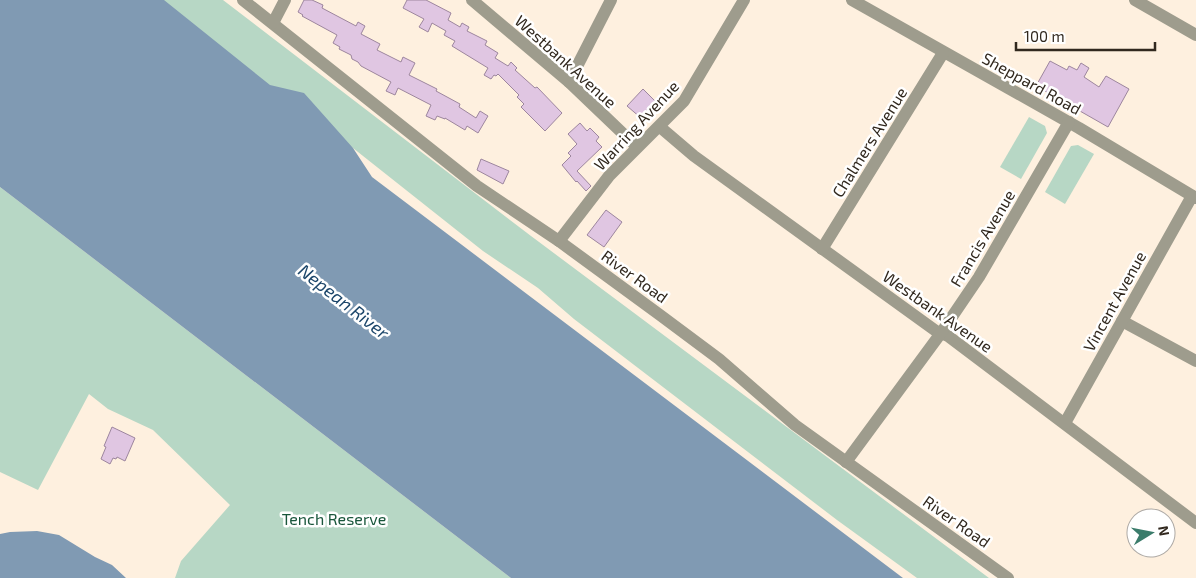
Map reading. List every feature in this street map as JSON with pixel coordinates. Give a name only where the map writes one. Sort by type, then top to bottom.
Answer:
[{"type":"street","name":"River Road","points":[[243,0],[477,186],[560,241],[719,359],[795,425],[1008,578]]},
{"type":"street","points":[[273,23],[285,0]]},
{"type":"street","name":"Westbank Avenue","points":[[472,0],[569,82],[637,147]]},
{"type":"street","points":[[569,82],[611,0]]},
{"type":"street","name":"Warring Avenue","points":[[560,241],[605,181],[637,147],[660,127],[687,97],[744,0]]},
{"type":"street","name":"Sheppard Road","points":[[852,0],[943,53],[1069,122],[1194,197]]},
{"type":"street","points":[[1135,0],[1196,35]]},
{"type":"street","name":"Chalmers Avenue","points":[[822,249],[943,53]]},
{"type":"street","name":"Francis Avenue","points":[[846,462],[941,333],[979,277],[1069,122]]},
{"type":"street","name":"Westbank Avenue","points":[[660,127],[694,156],[822,249],[941,333],[951,338],[1196,523]]},
{"type":"street","name":"Vincent Avenue","points":[[1064,423],[1194,197]]},
{"type":"street","points":[[1122,321],[1196,362]]},
{"type":"green space","points":[[161,0],[223,0],[531,236],[989,578],[917,578],[837,520],[574,319],[538,288],[483,251],[334,133],[263,83]]},
{"type":"green space","points":[[1029,117],[1045,126],[1047,133],[1021,179],[1000,167]]},
{"type":"green space","points":[[1078,145],[1094,154],[1065,204],[1045,192],[1071,146]]},
{"type":"green space","name":"Tench Reserve","points":[[0,187],[511,578],[175,578],[181,561],[230,505],[153,430],[108,409],[89,394],[38,490],[0,472]]},
{"type":"water","name":"Nepean River","points":[[0,0],[164,0],[270,85],[304,93],[353,148],[372,177],[903,578],[511,578],[0,187]]},
{"type":"water","points":[[37,531],[59,535],[112,565],[126,578],[0,578],[0,534]]},
{"type":"building","points":[[304,0],[312,0],[323,5],[322,8],[356,26],[358,22],[365,26],[361,34],[380,44],[377,50],[401,62],[403,57],[415,63],[409,75],[437,89],[436,91],[460,104],[459,107],[476,118],[480,111],[488,116],[478,133],[467,126],[465,130],[445,118],[437,116],[435,120],[426,116],[431,105],[398,88],[395,95],[386,91],[391,82],[361,66],[352,59],[351,55],[339,49],[340,47],[333,43],[337,35],[298,12]]},
{"type":"building","points":[[407,0],[426,0],[451,13],[448,20],[460,27],[462,23],[469,27],[467,31],[487,41],[485,45],[498,53],[495,58],[508,66],[511,62],[517,68],[515,70],[535,88],[537,87],[562,113],[545,131],[521,107],[524,104],[517,97],[519,95],[498,74],[494,75],[491,79],[484,75],[488,68],[452,46],[455,41],[444,35],[446,31],[432,23],[428,32],[419,27],[424,19],[403,8]]},
{"type":"building","points":[[1050,61],[1067,70],[1069,66],[1077,70],[1081,63],[1089,68],[1084,77],[1099,87],[1106,76],[1129,89],[1108,127],[1036,86]]},
{"type":"building","points":[[643,89],[656,102],[641,118],[627,106]]},
{"type":"building","points":[[580,123],[587,131],[590,128],[599,137],[596,141],[602,147],[577,171],[591,186],[586,191],[562,165],[571,156],[568,153],[577,144],[568,134]]},
{"type":"building","points":[[481,159],[509,171],[503,184],[477,170]]},
{"type":"building","points":[[606,210],[622,222],[604,247],[587,235]]},
{"type":"building","points":[[112,427],[135,438],[125,461],[117,457],[116,459],[113,458],[110,464],[101,459]]}]
